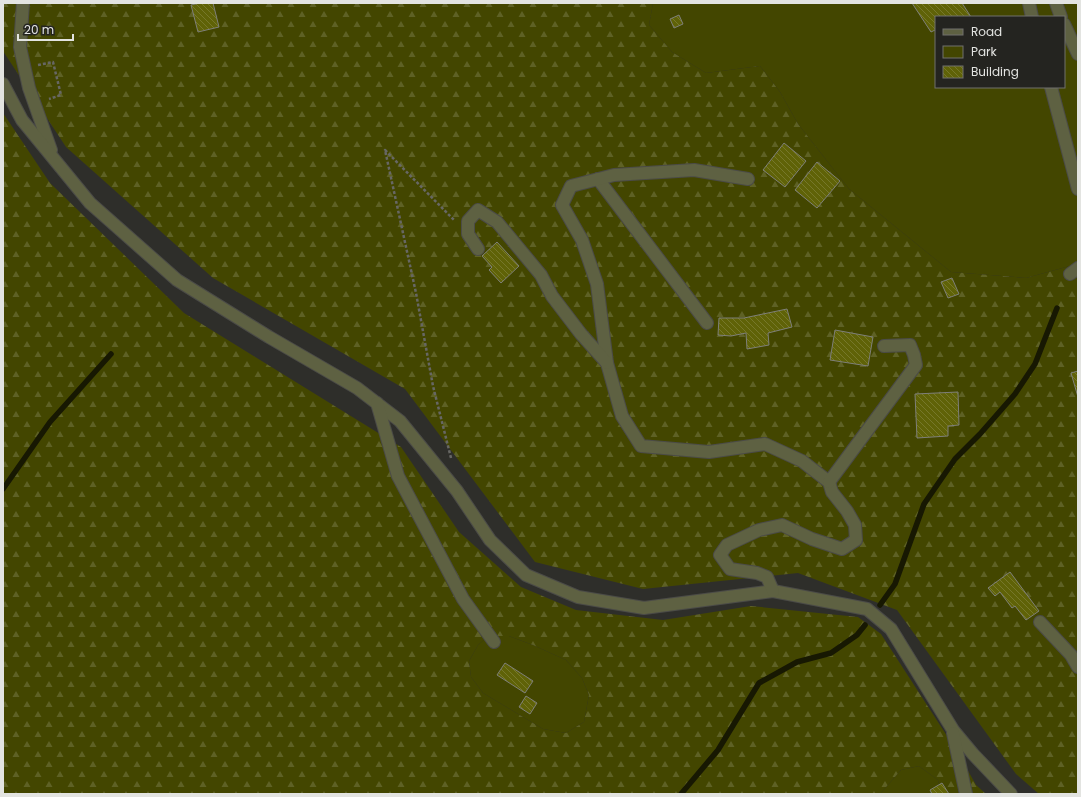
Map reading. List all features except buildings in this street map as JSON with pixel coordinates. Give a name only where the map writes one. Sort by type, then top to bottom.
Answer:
[{"type":"street","points":[[23,3],[20,47],[35,103],[54,158]]},
{"type":"street","points":[[1029,3],[1032,16]]},
{"type":"street","points":[[1056,3],[1061,16]]},
{"type":"street","points":[[1065,26],[1078,54]]},
{"type":"street","points":[[3,84],[22,120],[90,203],[176,280],[269,337],[357,388],[400,421],[457,491],[490,540],[526,576],[578,597],[644,608],[773,591],[866,609],[891,629],[952,730],[1011,794]]},
{"type":"street","points":[[1051,88],[1078,189]]},
{"type":"street","points":[[748,179],[694,170],[614,175],[571,186],[562,205],[582,240],[597,284],[607,363],[622,416],[641,446],[709,452],[765,444],[802,461],[829,482],[832,492],[847,511],[855,525],[856,540],[842,549],[812,539],[782,525],[759,530],[727,545],[720,555],[730,569],[767,577],[773,591]]},
{"type":"street","points":[[598,179],[707,323]]},
{"type":"street","points":[[478,249],[468,234],[468,221],[478,210],[497,222],[541,275],[552,296],[581,334],[607,363]]},
{"type":"street","points":[[829,482],[916,365],[910,346],[884,346]]},
{"type":"street","points":[[377,403],[398,476],[463,599],[494,642]]},
{"type":"street","points":[[1040,622],[1072,655],[1078,667]]},
{"type":"street","points":[[952,730],[966,794]]},
{"type":"path","points":[[25,68],[53,62],[61,95],[35,103]]},
{"type":"path","points":[[452,463],[433,386],[416,293],[385,150],[468,234]]},
{"type":"green space","points":[[3,3],[653,3],[649,25],[672,52],[706,73],[760,66],[780,92],[798,124],[849,189],[951,272],[1026,278],[1070,266],[1078,274],[1078,794],[1039,794],[1016,774],[897,610],[798,573],[643,589],[535,562],[405,389],[213,278],[66,147],[3,51]]},
{"type":"green space","points":[[653,3],[1078,3],[1078,274],[1070,266],[1026,278],[951,272],[849,189],[798,124],[780,92],[760,66],[706,73],[672,52],[649,25]]},
{"type":"green space","points":[[3,113],[50,183],[184,313],[401,447],[459,532],[521,587],[576,610],[663,620],[751,606],[858,617],[881,634],[958,753],[976,785],[986,794],[941,794],[938,780],[919,766],[901,770],[880,794],[3,794]],"holes":[[[488,636],[509,636],[566,660],[582,678],[589,695],[584,722],[566,733],[543,729],[483,693],[471,677],[469,661],[478,645]]]},
{"type":"green space","points":[[488,636],[509,636],[566,660],[582,678],[589,695],[584,722],[566,733],[543,729],[483,693],[471,677],[469,661],[478,645]]},
{"type":"green space","points":[[919,766],[938,780],[941,794],[880,794],[901,770]]},
{"type":"waterway","points":[[880,605],[895,584],[924,504],[955,459],[980,434],[1015,394],[1035,364],[1057,308]]},
{"type":"waterway","points":[[3,489],[50,422],[111,354]]},
{"type":"waterway","points":[[681,794],[718,750],[759,683],[797,662],[831,653],[857,635],[865,625]]}]
